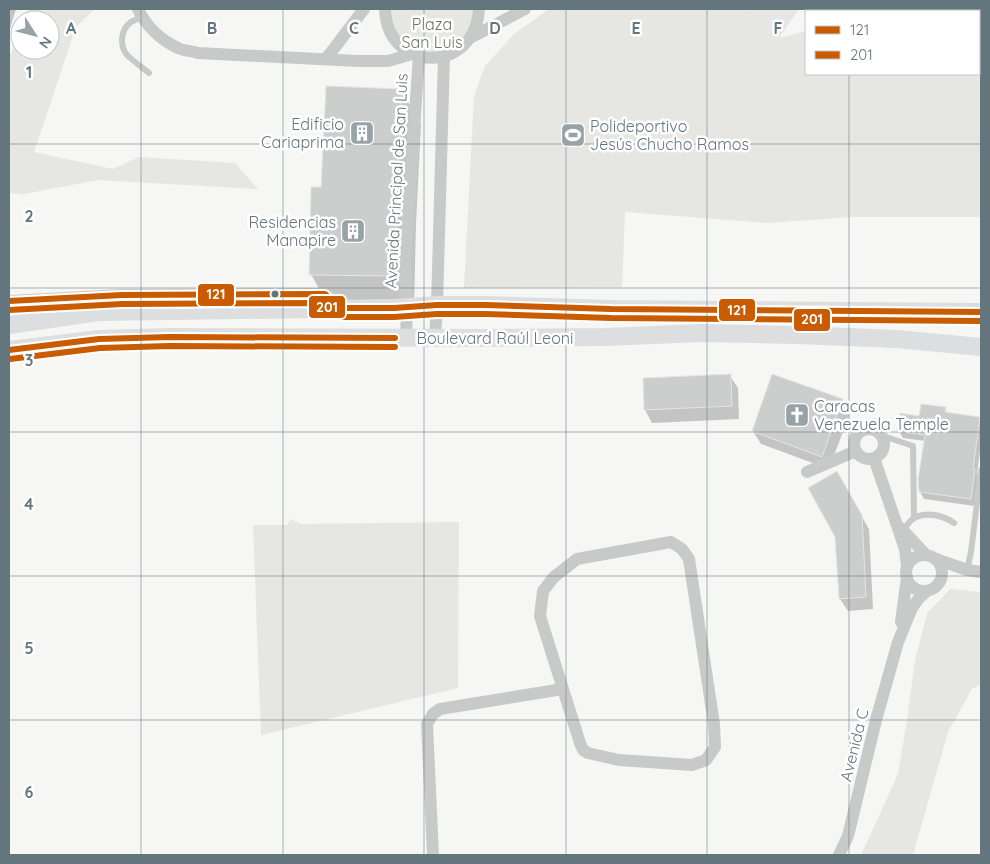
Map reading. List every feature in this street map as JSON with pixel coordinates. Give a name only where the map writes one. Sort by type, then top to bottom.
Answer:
[{"type":"main road","name":"Boulevard Raúl Leoni","points":[[9,325],[98,312],[437,305],[611,309],[981,312]]},
{"type":"main road","name":"Boulevard Raúl Leoni","points":[[9,350],[99,339],[152,337],[605,337],[702,333],[897,339],[981,347]]},
{"type":"street","points":[[326,59],[364,9]]},
{"type":"street","points":[[385,9],[392,36],[397,43],[416,55],[427,58],[444,56],[459,50],[470,38],[477,24],[479,9]]},
{"type":"street","points":[[470,38],[525,9]]},
{"type":"street","points":[[140,13],[154,33],[179,49],[198,53],[388,61],[416,55]]},
{"type":"street","name":"Avenida Principal de San Luis","points":[[406,338],[405,262],[416,55]]},
{"type":"street","points":[[435,338],[444,56]]},
{"type":"street","points":[[9,301],[122,295],[325,294],[342,308]]},
{"type":"street","points":[[872,430],[880,434],[884,444],[883,450],[879,455],[874,458],[864,458],[859,455],[854,442],[856,437],[863,431],[872,430]]},
{"type":"street","points":[[807,472],[856,451]]},
{"type":"street","name":"Avenida C","points":[[874,458],[900,527],[905,548],[907,572],[898,642]]},
{"type":"street","name":"Avenida C","points":[[900,527],[931,557],[967,570],[981,572]]},
{"type":"street","points":[[670,542],[682,549],[689,559],[714,724],[714,747],[706,760],[692,765],[619,760],[588,753],[583,750],[580,743],[563,688],[540,616],[543,591],[554,576],[577,559],[670,542]]},
{"type":"street","points":[[927,590],[918,590],[911,585],[907,572],[910,561],[915,557],[921,555],[931,557],[941,567],[942,576],[940,580]]},
{"type":"street","name":"Avenida C","points":[[839,855],[848,836],[876,720],[898,642],[912,608],[927,590],[935,587],[940,580],[951,574],[967,570]]},
{"type":"street","points":[[433,855],[427,724],[434,714],[440,709],[563,688]]},
{"type":"lane","points":[[140,13],[126,26],[122,40],[123,48],[126,54],[149,73]]},
{"type":"lane","points":[[880,434],[913,446],[914,518]]},
{"type":"lane","points":[[967,570],[981,470]]},
{"type":"lane","points":[[900,527],[920,515],[932,514],[946,518],[954,523]]},
{"type":"shaded area","points":[[745,9],[799,9],[779,38]]},
{"type":"green space","points":[[95,9],[76,27],[34,152],[113,169],[139,157],[235,163],[258,189],[98,180],[24,194],[9,193],[9,55],[10,60],[60,60],[60,10],[28,10]]},
{"type":"green space","name":"Plaza San Luis","points":[[385,9],[479,9],[478,19],[452,54],[404,49]]},
{"type":"green space","points":[[549,9],[745,9],[779,38],[805,31],[805,75],[980,75],[981,18],[981,217],[852,217],[767,223],[625,212],[622,287],[464,288],[474,96],[485,66],[514,34]]},
{"type":"green space","points":[[291,519],[301,524],[459,522],[458,688],[261,735],[253,525],[287,525]]},
{"type":"green space","points":[[950,589],[981,592],[981,684],[972,689],[948,732],[913,855],[861,855],[898,774],[915,660],[927,613]]},
{"type":"building","points":[[326,86],[402,89],[395,276],[309,275],[311,187],[321,187]]},
{"type":"building","points":[[731,374],[732,406],[644,410],[643,378]]},
{"type":"building","name":"Caracas Venezuela Temple","points":[[772,374],[843,399],[822,457],[752,431]]},
{"type":"building","points":[[921,404],[946,407],[945,412],[980,417],[971,499],[919,492],[918,479],[925,435],[897,431],[900,413],[919,416]]},
{"type":"building","points":[[837,471],[862,515],[866,597],[839,599],[835,537],[808,488]]},
{"type":"transit line","name":"121","points":[[9,301],[122,295],[325,294],[342,308],[485,305],[611,309],[981,312]]},
{"type":"transit line","name":"201","points":[[9,310],[122,304],[322,303],[342,317],[485,314],[611,318],[981,321]]},
{"type":"transit line","name":"121","points":[[9,350],[99,339],[170,337],[395,338]]},
{"type":"transit line","name":"201","points":[[10,359],[100,348],[170,346],[395,347]]},
{"type":"place","name":"Edificio Cariaprima","points":[[362,133]]},
{"type":"place","name":"Polideportivo Jesús Chucho Ramos","points":[[573,135]]},
{"type":"place","name":"Residencias Manapire","points":[[353,231]]},
{"type":"place","name":"Caracas Venezuela Temple","points":[[797,415]]}]
